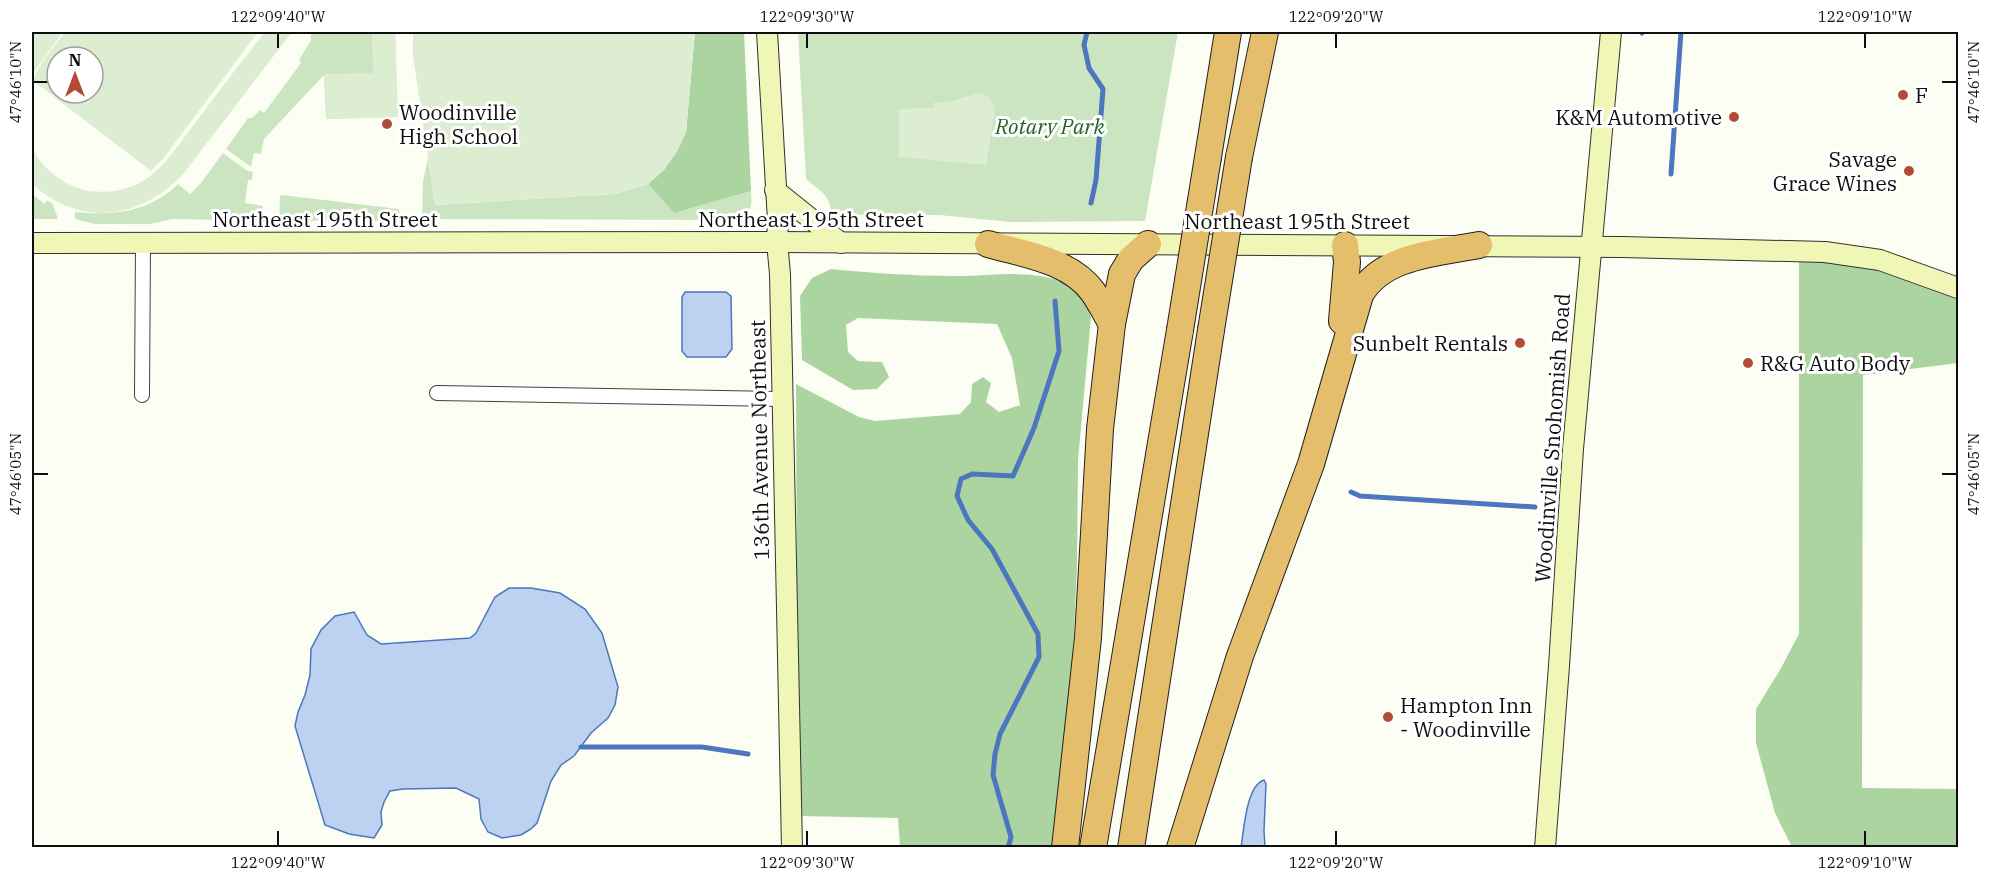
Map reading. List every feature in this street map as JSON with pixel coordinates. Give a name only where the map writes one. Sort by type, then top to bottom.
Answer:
[{"type":"highway","points":[[1092,848],[1228,32]]},
{"type":"highway","points":[[1131,848],[1239,157],[1264,32]]},
{"type":"highway","points":[[988,244],[1044,260],[1076,275],[1093,291],[1112,324]]},
{"type":"highway","points":[[1065,848],[1088,638],[1100,429],[1112,324],[1122,274],[1131,259],[1148,244]]},
{"type":"highway","points":[[1331,393],[1342,322],[1347,262],[1345,244]]},
{"type":"highway","points":[[1180,848],[1240,656],[1311,464],[1360,295],[1375,276],[1387,268],[1404,261],[1479,245]]},
{"type":"main road","name":"136th Avenue Northeast","points":[[767,32],[780,274],[792,848]]},
{"type":"main road","name":"Woodinville Snohomish Road","points":[[1545,848],[1573,449],[1611,32]]},
{"type":"main road","points":[[776,190],[841,243]]},
{"type":"main road","name":"Northeast 195th Street","points":[[32,243],[1345,244],[1825,252],[1880,260],[1959,288]]},
{"type":"street","points":[[142,395],[143,243]]},
{"type":"street","points":[[437,393],[782,399]]},
{"type":"green space","points":[[36,32],[63,32],[54,45],[45,45],[45,57],[32,75],[32,37]]},
{"type":"green space","points":[[65,32],[258,32],[163,159],[151,171],[65,105],[105,105],[105,45],[55,45]]},
{"type":"green space","points":[[265,32],[292,32],[184,173],[167,189],[149,201],[130,209],[110,213],[90,212],[70,207],[51,198],[32,184],[32,148],[40,161],[55,176],[84,190],[102,192],[121,190],[146,179],[171,155]]},
{"type":"green space","points":[[310,32],[395,32],[398,117],[326,119],[324,75],[264,139],[261,154],[254,153],[251,167],[226,149],[248,118],[252,118],[260,110],[264,113],[301,63],[299,60],[311,40]]},
{"type":"green space","points":[[372,32],[395,32],[398,117],[326,119],[325,74],[373,73]]},
{"type":"green space","points":[[413,32],[695,32],[686,132],[677,152],[664,170],[648,184],[615,194],[435,205],[413,56]]},
{"type":"green space","points":[[695,32],[744,32],[751,191],[674,213],[648,184],[664,170],[686,132]]},
{"type":"green space","name":"Rotary Park","points":[[798,32],[1178,32],[1145,221],[1011,222],[939,215],[845,215],[830,212],[826,197],[806,179]]},
{"type":"green space","points":[[45,58],[45,90],[32,80],[43,61]]},
{"type":"green space","points":[[978,93],[990,99],[995,112],[986,165],[899,157],[899,109],[933,108],[933,103],[949,102]]},
{"type":"green space","points":[[223,153],[246,170],[253,172],[252,180],[248,180],[245,203],[263,206],[263,223],[172,219],[150,224],[95,224],[75,219],[75,212],[117,212],[143,206],[155,201],[178,184],[190,194]]},
{"type":"green space","points":[[428,158],[435,205],[615,194],[648,184],[674,213],[751,191],[751,204],[749,211],[741,220],[433,219],[422,221],[423,181]]},
{"type":"green space","points":[[32,194],[45,204],[47,200],[53,204],[58,219],[32,219]]},
{"type":"green space","points":[[280,196],[399,209],[401,222],[342,219],[279,223]]},
{"type":"green space","points":[[1799,252],[1825,252],[1958,288],[1958,363],[1863,375],[1862,788],[1958,789],[1958,847],[1792,847],[1775,813],[1756,743],[1756,709],[1799,634]]},
{"type":"green space","points":[[831,269],[924,275],[1041,276],[1055,279],[1077,291],[1083,298],[1091,317],[1078,460],[1077,567],[1071,699],[1055,847],[900,847],[898,818],[798,816],[796,384],[859,417],[875,421],[960,414],[971,402],[972,384],[983,377],[991,383],[986,402],[999,412],[1020,405],[1012,358],[997,324],[858,318],[846,325],[848,352],[858,361],[882,362],[889,377],[877,389],[853,390],[802,360],[800,296],[812,278]]},
{"type":"water","points":[[685,292],[726,292],[731,296],[732,349],[726,357],[687,357],[682,351],[682,297]]},
{"type":"water","points":[[509,588],[531,588],[560,593],[585,609],[602,633],[618,687],[615,705],[608,718],[591,733],[574,756],[561,765],[551,781],[537,823],[521,835],[502,838],[488,832],[481,819],[479,799],[456,788],[390,791],[381,812],[382,825],[374,838],[349,834],[325,825],[295,726],[310,675],[311,649],[321,630],[335,616],[354,612],[367,635],[381,644],[470,638],[476,633],[495,597]]},
{"type":"water","points":[[1264,780],[1266,784],[1265,847],[1241,847],[1250,799],[1258,784]]},
{"type":"waterway","points":[[1087,32],[1084,45],[1089,68],[1103,89],[1096,180],[1091,203]]},
{"type":"waterway","points":[[1671,174],[1681,32]]},
{"type":"waterway","points":[[1008,848],[1011,837],[993,775],[995,754],[1000,734],[1039,657],[1038,634],[992,549],[968,520],[957,496],[961,479],[972,474],[1013,476],[1034,428],[1059,351],[1055,301]]},
{"type":"waterway","points":[[1351,492],[1360,496],[1535,507]]},
{"type":"waterway","points":[[581,747],[702,747],[748,754]]},
{"type":"place","name":"F","points":[[1903,95]]},
{"type":"place","name":"K&M Automotive","points":[[1734,117]]},
{"type":"place","name":"Woodinville High School","points":[[387,124]]},
{"type":"place","name":"Savage Grace Wines","points":[[1909,171]]},
{"type":"place","name":"Sunbelt Rentals","points":[[1520,343]]},
{"type":"place","name":"R&G Auto Body","points":[[1748,363]]},
{"type":"place","name":"Hampton Inn - Woodinville","points":[[1388,717]]}]
